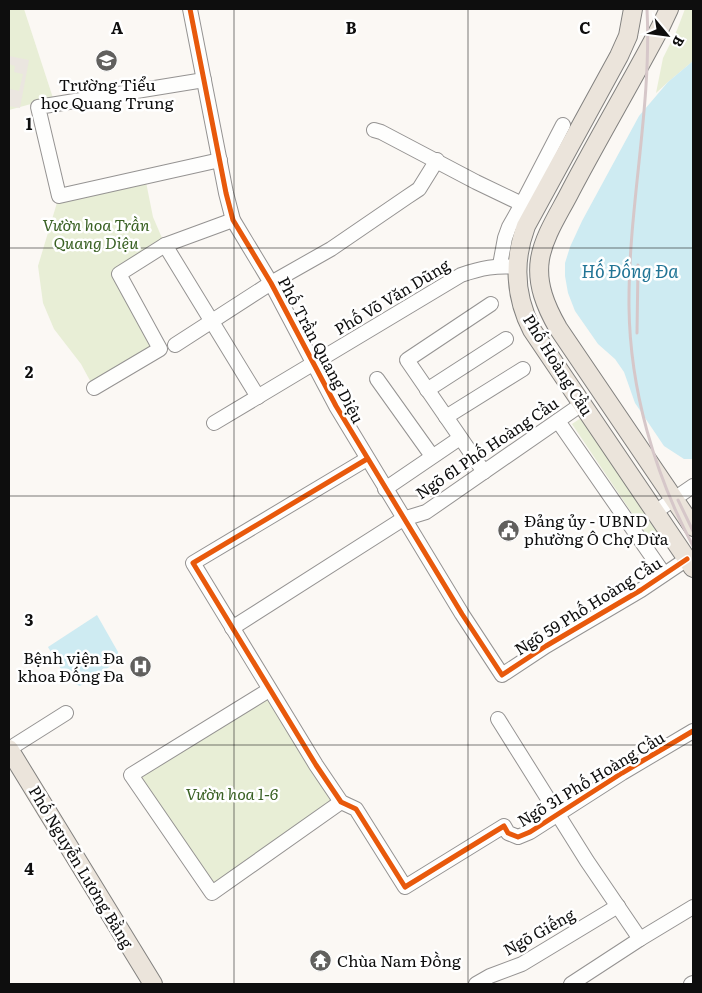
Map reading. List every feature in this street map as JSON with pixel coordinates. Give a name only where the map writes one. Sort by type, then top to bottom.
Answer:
[{"type":"main road","name":"Phố Hoàng Cầu","points":[[633,9],[631,24],[620,56],[526,226],[518,253],[519,290],[526,317],[532,330],[690,564]]},
{"type":"main road","name":"Phố Hoàng Cầu","points":[[668,9],[661,26],[547,237],[540,258],[539,269],[541,290],[558,328],[693,527]]},
{"type":"main road","points":[[517,267],[539,269]]},
{"type":"main road","name":"Phố Nguyễn Lương Bằng","points":[[9,749],[153,984]]},
{"type":"main road","name":"Phố Nguyễn Lương Bằng","points":[[9,770],[140,984]]},
{"type":"street","name":"Phố Trần Quang Diệu","points":[[190,9],[233,220],[271,283],[367,459],[502,675]]},
{"type":"street","points":[[204,80],[38,107],[59,196],[220,160]]},
{"type":"street","points":[[500,265],[504,238],[563,125]]},
{"type":"street","points":[[374,130],[522,204]]},
{"type":"street","points":[[175,345],[271,283],[331,249],[408,197],[419,189],[436,160]]},
{"type":"street","points":[[94,388],[160,350],[119,274],[165,245],[233,220]]},
{"type":"street","points":[[165,245],[258,397]]},
{"type":"street","name":"Phố Võ Văn Dũng","points":[[214,423],[461,276],[479,269],[500,265],[517,267]]},
{"type":"street","points":[[484,472],[407,360],[491,304]]},
{"type":"street","points":[[427,390],[506,338]]},
{"type":"street","points":[[446,417],[523,369]]},
{"type":"street","points":[[377,378],[432,456]]},
{"type":"street","name":"Ngõ 61 Phố Hoàng Cầu","points":[[232,628],[403,518],[426,512],[582,404]]},
{"type":"street","name":"Phố Hoàng Cầu","points":[[558,420],[664,574]]},
{"type":"street","points":[[385,489],[460,438]]},
{"type":"street","points":[[269,690],[131,775],[212,893],[341,802],[269,690],[193,563],[367,459]]},
{"type":"street","points":[[655,512],[693,486]]},
{"type":"street","name":"Ngõ 59 Phố Hoàng Cầu","points":[[502,675],[664,574],[690,564]]},
{"type":"street","points":[[9,749],[66,713]]},
{"type":"street","points":[[498,719],[557,814],[640,939]]},
{"type":"street","name":"Ngõ 31 Phố Hoàng Cầu","points":[[341,802],[356,809],[405,887],[504,826],[508,834],[518,837],[693,731]]},
{"type":"street","name":"Ngõ Giếng","points":[[476,984],[490,976],[522,964],[618,906]]},
{"type":"street","points":[[572,984],[693,907]]},
{"type":"green space","points":[[9,9],[24,9],[53,98],[9,110]]},
{"type":"green space","points":[[685,9],[693,9],[693,61],[656,93],[663,58]]},
{"type":"green space","name":"Vườn hoa Trần Quang Diệu","points":[[145,177],[153,217],[165,245],[119,274],[160,349],[94,388],[81,364],[54,329],[43,303],[38,266],[59,196]]},
{"type":"green space","points":[[581,418],[663,541],[654,546],[572,424]]},
{"type":"green space","name":"Vườn hoa 1-6","points":[[266,695],[336,804],[212,889],[137,776]]},
{"type":"shaded area","points":[[9,56],[29,60],[20,108],[9,106],[10,89],[19,91],[23,74],[14,72],[15,66],[9,64]]},
{"type":"water","name":"Hố Đống Đa","points":[[693,61],[693,459],[684,459],[664,446],[635,403],[624,372],[615,359],[598,344],[575,311],[568,293],[565,263],[582,221],[639,116],[668,82]]},
{"type":"water","points":[[97,615],[118,652],[117,662],[80,686],[68,681],[48,647]]},
{"type":"railway","points":[[647,9],[646,83],[630,270],[630,338],[639,399],[656,460],[679,518],[693,546]]},
{"type":"railway","points":[[637,333],[638,265]]},
{"type":"railway","points":[[678,500],[693,531]]},
{"type":"cycle path","points":[[190,9],[233,220],[271,283],[336,406],[462,614],[502,675],[546,646],[641,590],[687,559]]},
{"type":"cycle path","points":[[367,459],[193,563],[316,765],[341,802],[356,809],[405,887],[504,826],[508,833],[518,837],[530,832],[622,773],[693,731]]},
{"type":"place","name":"Trường Tiểu học Quang Trung","points":[[107,61]]},
{"type":"place","name":"Đảng ủy - UBND phường Ô Chợ Dừa","points":[[508,530]]},
{"type":"place","name":"Bệnh viện Đa khoa Đống Đa","points":[[140,667]]},
{"type":"place","name":"Chùa Nam Đồng","points":[[321,961]]}]
